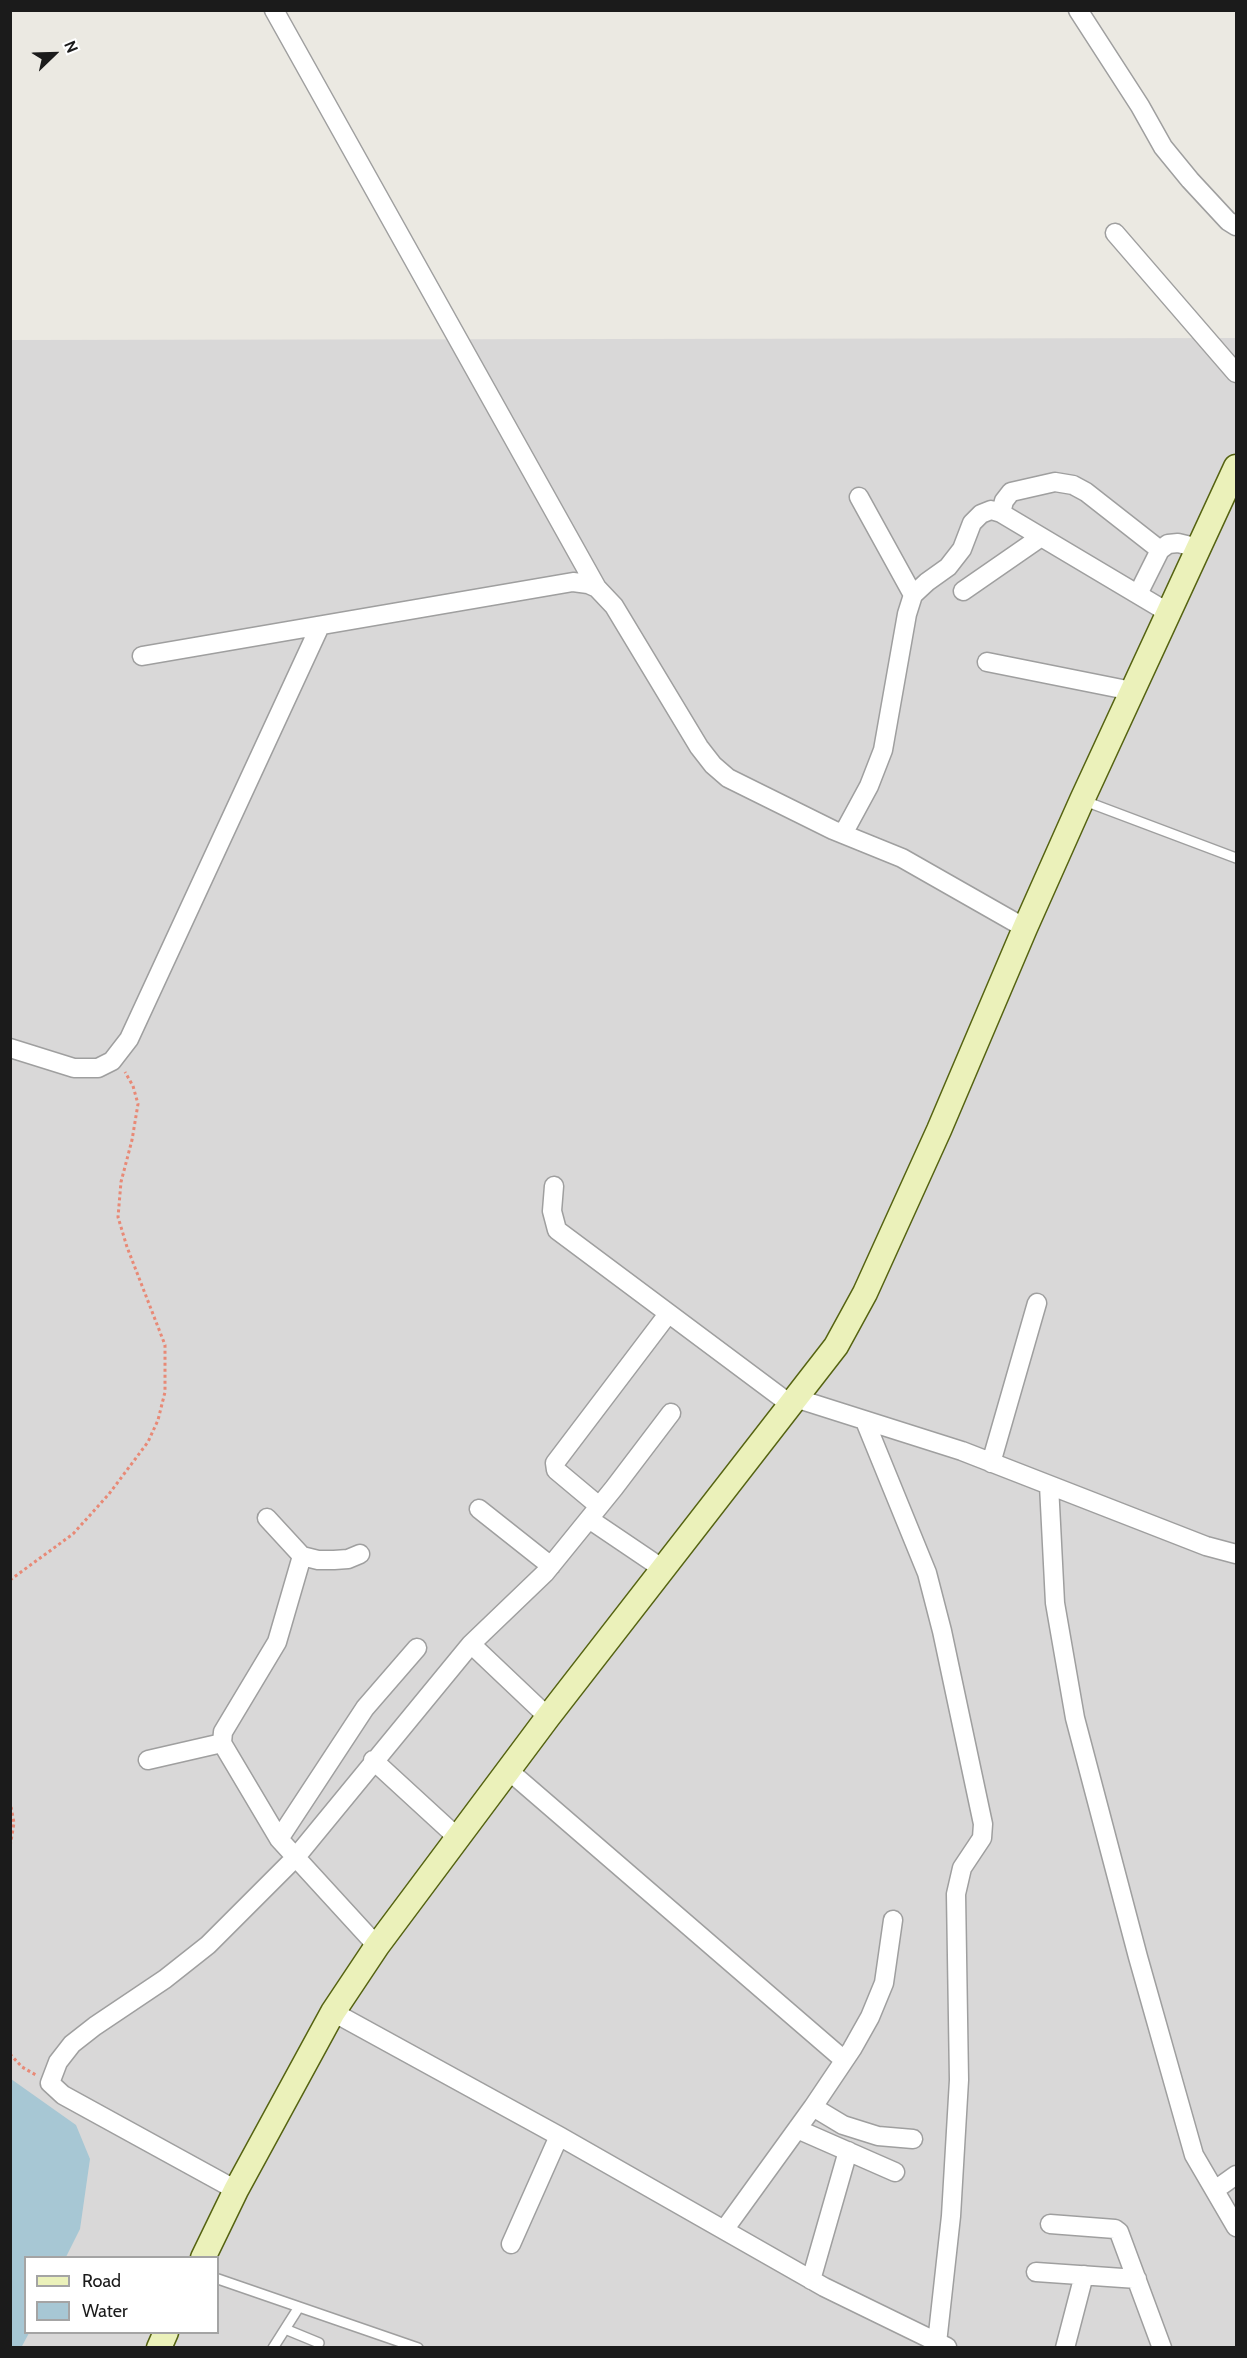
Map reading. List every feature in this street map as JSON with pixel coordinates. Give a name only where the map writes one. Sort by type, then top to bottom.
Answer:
[{"type":"main road","points":[[204,2256],[236,2190],[333,2012],[377,1946],[508,1770],[836,1346],[865,1293],[939,1130],[1025,928],[1132,691],[1234,479]]},
{"type":"main road","points":[[159,2348],[165,2334]]},
{"type":"street","points":[[274,10],[597,588],[614,606],[699,747],[713,765],[728,778],[744,786],[843,834],[902,858],[1025,928]]},
{"type":"street","points":[[1078,10],[1140,106],[1163,147],[1190,180],[1228,221],[1236,226]]},
{"type":"street","points":[[1115,233],[1236,373]]},
{"type":"street","points":[[1001,513],[1004,501],[1011,492],[1054,482],[1073,485],[1086,492],[1160,550]]},
{"type":"street","points":[[859,497],[914,595]]},
{"type":"street","points":[[843,834],[869,786],[883,750],[907,614],[914,595],[948,567],[962,549],[972,522],[981,514],[991,510],[1001,513],[1169,613]]},
{"type":"street","points":[[963,591],[1041,537]]},
{"type":"street","points":[[1138,594],[1160,550],[1168,544],[1178,543],[1199,548]]},
{"type":"street","points":[[142,656],[573,582],[597,588]]},
{"type":"street","points":[[10,1047],[74,1068],[98,1068],[112,1061],[129,1039],[320,626]]},
{"type":"street","points":[[987,662],[1132,691]]},
{"type":"street","points":[[554,1186],[552,1211],[557,1230],[668,1314],[792,1401],[865,1421],[991,1463],[1206,1546],[1236,1554]]},
{"type":"street","points":[[991,1463],[1037,1303]]},
{"type":"street","points":[[663,1569],[594,1513],[556,1470],[555,1463],[668,1314]]},
{"type":"street","points":[[236,2190],[63,2095],[50,2083],[58,2062],[72,2044],[95,2026],[165,1979],[208,1945],[296,1857],[471,1644],[551,1566],[671,1413]]},
{"type":"street","points":[[333,2012],[560,2136],[811,2280],[942,2345],[959,2080],[956,1894],[962,1868],[982,1838],[983,1824],[930,1584],[865,1421]]},
{"type":"street","points":[[1049,1485],[1055,1603],[1076,1718],[1138,1957],[1194,2155],[1236,2227]]},
{"type":"street","points":[[479,1509],[551,1566]]},
{"type":"street","points":[[267,1518],[302,1556],[318,1560],[334,1560],[348,1559],[360,1554]]},
{"type":"street","points":[[302,1556],[277,1642],[223,1732],[222,1743],[279,1839],[377,1946]]},
{"type":"street","points":[[471,1644],[548,1718]]},
{"type":"street","points":[[279,1839],[364,1708],[417,1648]]},
{"type":"street","points":[[148,1760],[222,1743]]},
{"type":"street","points":[[374,1761],[458,1838]]},
{"type":"street","points":[[508,1770],[844,2060]]},
{"type":"street","points":[[724,2230],[813,2107],[870,2017],[884,1983],[892,1920]]},
{"type":"street","points":[[813,2107],[843,2125],[855,2129],[878,2136],[913,2139]]},
{"type":"street","points":[[797,2129],[895,2172]]},
{"type":"street","points":[[511,2244],[560,2136]]},
{"type":"street","points":[[811,2280],[848,2151]]},
{"type":"street","points":[[1215,2190],[1236,2175]]},
{"type":"street","points":[[1050,2224],[1115,2229],[1119,2232],[1162,2348]]},
{"type":"street","points":[[1035,2272],[1137,2279]]},
{"type":"street","points":[[1065,2348],[1084,2275]]},
{"type":"lane","points":[[1082,800],[1236,858]]},
{"type":"lane","points":[[219,2279],[418,2348]]},
{"type":"lane","points":[[273,2348],[299,2307]]},
{"type":"lane","points":[[285,2329],[319,2343]]},
{"type":"path","points":[[10,1580],[73,1534],[109,1494],[148,1442],[158,1420],[165,1392],[165,1345],[127,1247],[118,1217],[121,1182],[132,1140],[138,1104],[133,1086],[126,1073],[112,1061]]},
{"type":"path","points":[[10,1801],[14,1822],[10,1846]]},
{"type":"path","points":[[10,2054],[22,2067],[50,2083]]},
{"type":"shaded area","points":[[1236,338],[1236,2347],[11,2347],[10,340]]},
{"type":"water","points":[[11,2079],[76,2125],[90,2159],[80,2229],[66,2256],[24,2256],[24,2334],[28,2334],[21,2348],[10,2347]]}]
